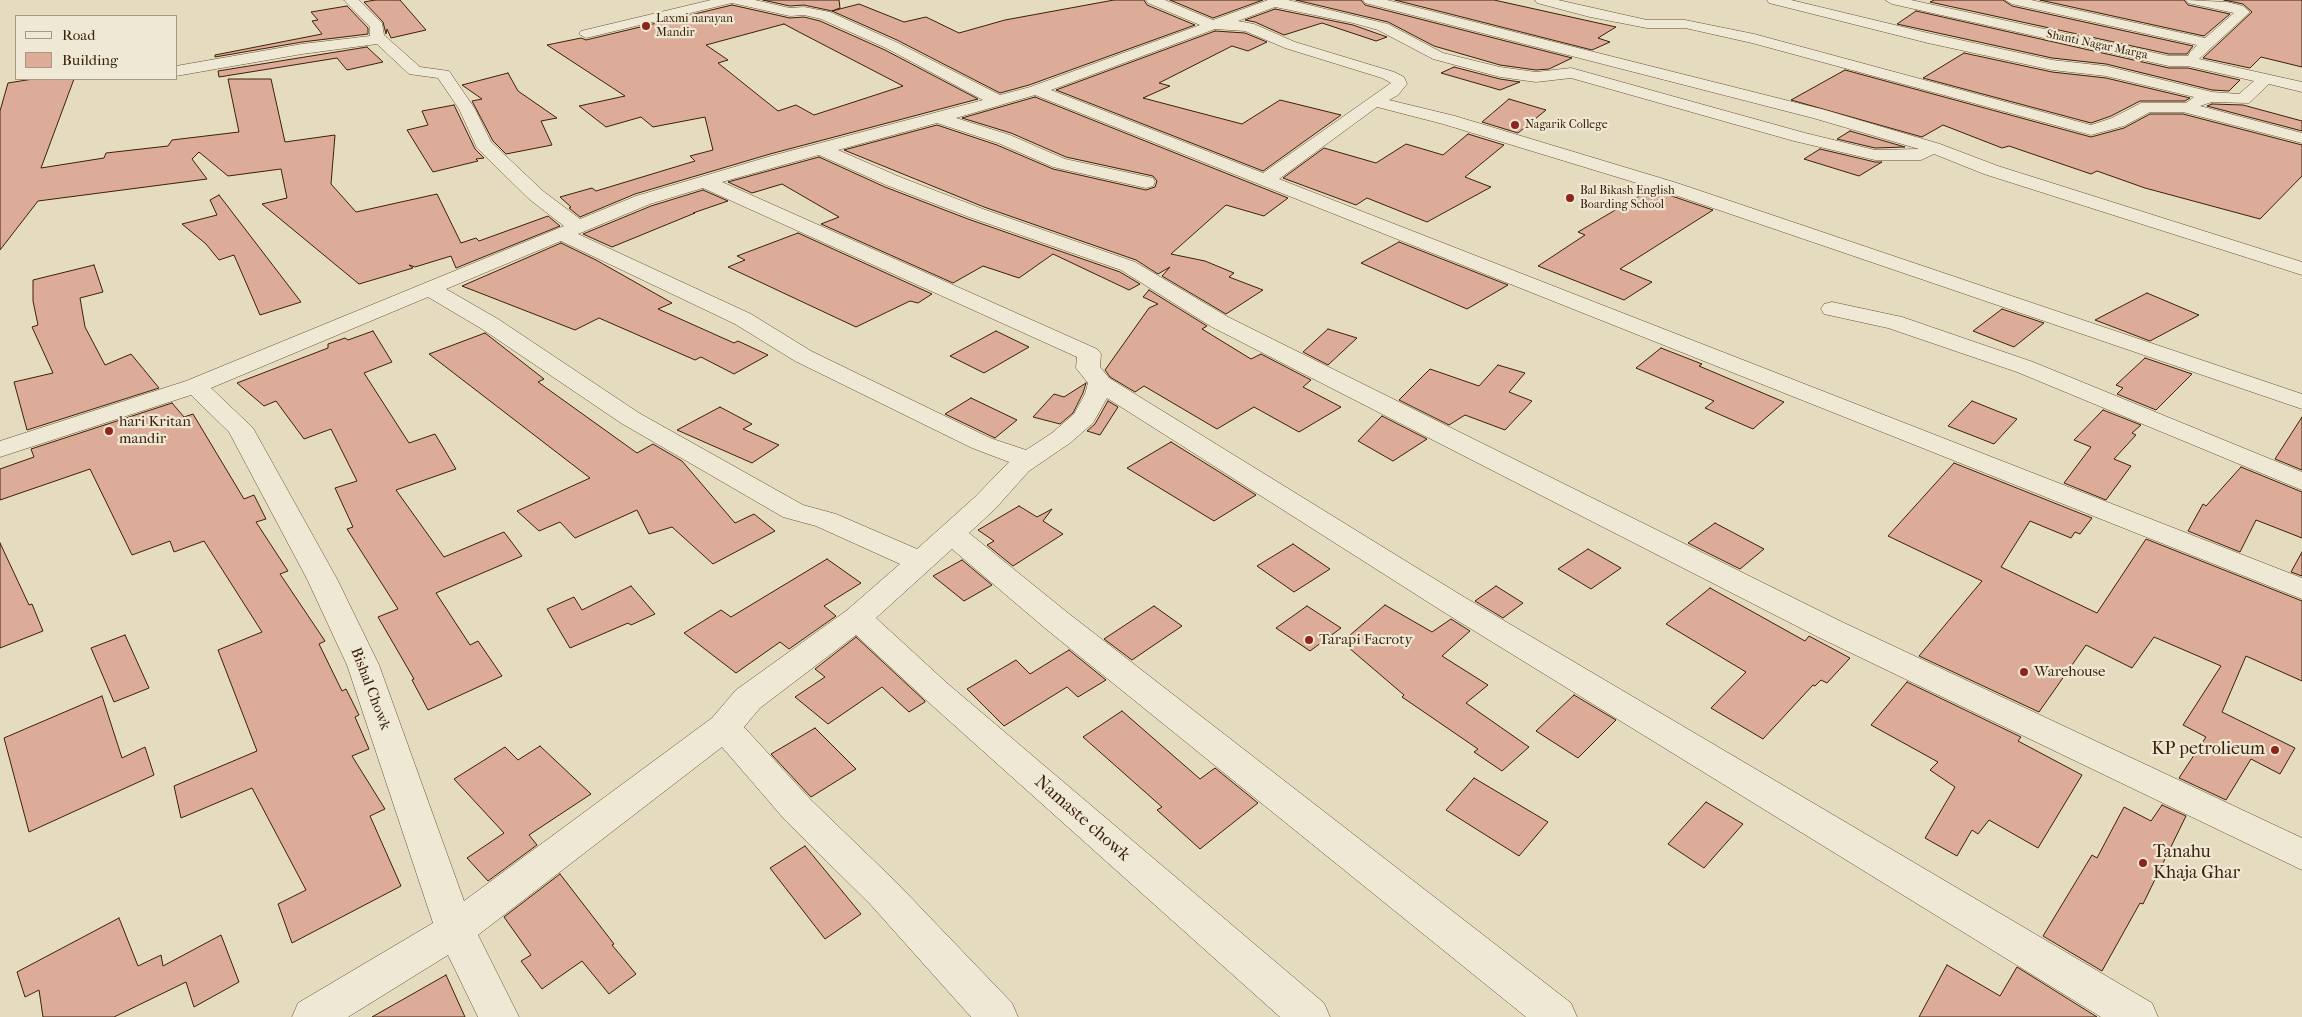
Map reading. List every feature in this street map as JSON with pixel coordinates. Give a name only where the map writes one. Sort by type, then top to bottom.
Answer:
[{"type":"street","points":[[351,0],[377,26],[376,36],[415,71],[443,74],[468,109],[483,144],[570,231],[743,319],[804,356],[980,443],[1029,460]]},
{"type":"street","points":[[586,34],[729,0]]},
{"type":"street","points":[[736,0],[790,12],[804,11],[826,14],[850,28],[891,45],[998,101]]},
{"type":"street","points":[[1153,0],[1213,25],[1239,24],[1290,45],[1388,75],[1398,80],[1399,84],[1392,92],[1374,101],[1265,180]]},
{"type":"street","points":[[1370,0],[1819,114],[1934,148],[1991,170],[2302,269]]},
{"type":"street","points":[[1542,0],[1647,24],[1685,24],[1754,39],[2091,130],[2118,122],[2147,107],[2183,107],[2302,138]]},
{"type":"street","points":[[1774,0],[1947,42],[2052,65],[2106,71],[2185,89],[2210,97],[2243,99],[2267,78]]},
{"type":"street","name":"Shanti Nagar Marga","points":[[1892,0],[2168,61],[2188,61],[2302,87]]},
{"type":"street","points":[[2012,0],[2208,43]]},
{"type":"street","points":[[2188,61],[2243,12],[2228,6],[2193,0]]},
{"type":"street","points":[[0,449],[195,386],[643,200],[819,148],[938,118],[1036,90],[1278,1],[1383,28],[1438,56],[1500,72],[1536,78],[1571,73],[1800,138],[1875,155],[1921,155],[1934,148]]},
{"type":"street","points":[[178,71],[302,49],[379,39]]},
{"type":"street","points":[[1036,90],[2302,589]]},
{"type":"street","points":[[2183,107],[2210,97]]},
{"type":"street","points":[[1374,101],[1449,120],[1670,187],[2302,402]]},
{"type":"street","points":[[938,118],[1004,139],[1059,163],[1146,182]]},
{"type":"street","points":[[819,148],[893,181],[976,213],[1128,266],[1220,322],[1829,629],[2302,855]]},
{"type":"street","points":[[705,182],[1089,354],[1088,368],[1100,383],[1453,604],[2138,1017]]},
{"type":"street","points":[[430,289],[490,324],[630,418],[793,512],[826,520],[921,562]]},
{"type":"street","points":[[1832,309],[1894,322],[2026,367],[2302,482]]},
{"type":"street","points":[[312,1017],[455,930],[724,727],[748,699],[856,618],[921,562],[985,503],[1020,465],[1060,438],[1084,418],[1097,394],[1100,383]]},
{"type":"street","name":"Bishal Chowk","points":[[195,386],[240,428],[322,578],[363,665],[455,930],[500,1017]]},
{"type":"street","points":[[952,534],[1057,621],[1556,1017]]},
{"type":"street","name":"Namaste chowk","points":[[856,618],[937,692],[1310,1017]]},
{"type":"street","points":[[724,727],[798,810],[882,893],[998,1017]]},
{"type":"building","points":[[400,0],[426,30],[391,38],[387,29],[386,34],[383,22],[364,2]]},
{"type":"building","points":[[763,0],[839,0],[840,8],[832,11],[804,5],[790,6]]},
{"type":"building","points":[[1114,0],[1144,0],[1147,5],[1195,25],[1029,85],[1000,93],[897,40],[832,11],[859,4],[904,22],[926,17],[959,33],[1005,20]]},
{"type":"building","points":[[1170,0],[1263,0],[1213,18]]},
{"type":"building","points":[[1296,0],[1361,0],[1365,5],[1572,58],[1549,69],[1536,70],[1500,65],[1434,46],[1388,22]]},
{"type":"building","points":[[1395,0],[1494,0],[1616,27],[1598,38],[1610,42],[1592,50]]},
{"type":"building","points":[[1934,0],[2003,0],[2012,6],[2193,46],[2187,54],[2169,54],[1930,2]]},
{"type":"building","points":[[2040,0],[2184,0],[2188,5],[2230,14],[2204,36]]},
{"type":"building","points":[[2224,0],[2302,0],[2302,67],[2261,57],[2250,68],[2203,58],[2252,12],[2243,4]]},
{"type":"building","points":[[732,5],[790,18],[804,17],[820,21],[885,50],[978,99],[770,154],[635,194],[580,217],[560,197],[592,188],[596,191],[695,161],[690,156],[713,150],[705,117],[653,127],[641,117],[606,127],[579,106],[625,96],[547,45],[581,38],[586,40]],"holes":[[[784,24],[903,86],[814,115],[796,105],[778,111],[718,63],[728,60],[706,45]]]},
{"type":"building","points":[[347,6],[368,28],[368,34],[302,42],[215,57],[215,55],[322,34],[312,21],[318,20],[311,12]]},
{"type":"building","points":[[1275,9],[1353,25],[1387,37],[1376,41],[1322,23],[1284,35],[1255,22],[1245,20]]},
{"type":"building","points":[[1916,11],[2169,68],[2188,68],[2240,80],[2229,91],[2212,90],[2106,64],[2052,58],[1897,24]]},
{"type":"building","points":[[1215,31],[1245,33],[1267,42],[1248,51],[1232,46],[1159,83],[1170,86],[1143,98],[1242,124],[1280,100],[1341,115],[1263,171],[1056,90]]},
{"type":"building","points":[[367,47],[383,62],[347,70],[337,58],[219,77],[218,71]]},
{"type":"building","points":[[1964,53],[2052,72],[2106,78],[2190,98],[2185,101],[2140,101],[2111,116],[2091,123],[1923,78]]},
{"type":"building","points":[[1454,67],[1500,79],[1520,82],[1500,90],[1441,73]]},
{"type":"building","points":[[1845,70],[2091,137],[2124,128],[2150,114],[2183,114],[2302,145],[2302,176],[2260,219],[2145,188],[2097,171],[2091,174],[2009,146],[2002,148],[1943,125],[1922,137],[1791,100]]},
{"type":"building","points":[[508,73],[518,91],[557,118],[541,121],[552,145],[506,154],[493,141],[472,101],[482,99],[462,85]]},
{"type":"building","points":[[228,79],[271,79],[285,142],[335,135],[331,184],[356,212],[437,194],[461,243],[476,238],[479,241],[548,216],[560,226],[456,268],[451,256],[415,267],[409,265],[413,268],[359,284],[262,204],[287,198],[281,169],[228,176],[199,152],[192,159],[207,179],[38,201],[0,250],[0,111],[8,83],[27,80],[74,80],[41,168],[104,158],[106,153],[168,146],[172,140],[239,132]]},
{"type":"building","points":[[1035,97],[1288,198],[1264,216],[1226,205],[1171,254],[1205,261],[1234,273],[1229,277],[1263,290],[1226,314],[1162,276],[1170,267],[1158,274],[1136,260],[984,207],[844,150],[937,125],[997,145],[1053,169],[1146,190],[1155,187],[1157,181],[1153,176],[1066,157],[1011,133],[962,118]]},
{"type":"building","points":[[1509,99],[1546,110],[1518,133],[1482,122]]},
{"type":"building","points":[[2212,104],[2243,105],[2302,121],[2302,131],[2207,106]]},
{"type":"building","points":[[454,105],[475,149],[484,158],[433,172],[407,130],[428,125],[422,111]]},
{"type":"building","points":[[1850,131],[1905,147],[1875,148],[1837,139]]},
{"type":"building","points":[[1468,134],[1504,145],[1465,177],[1491,187],[1427,222],[1367,198],[1356,205],[1283,178],[1324,148],[1376,163],[1406,144],[1443,155]]},
{"type":"building","points":[[1820,149],[1882,162],[1859,176],[1804,159]]},
{"type":"building","points":[[819,157],[885,187],[968,219],[1120,272],[1140,284],[1129,290],[1053,254],[1019,278],[983,266],[953,283],[821,224],[839,217],[782,184],[752,193],[728,182]]},
{"type":"building","points":[[1651,189],[1713,210],[1620,269],[1652,282],[1624,300],[1538,266],[1585,235],[1578,232]]},
{"type":"building","points":[[703,190],[728,201],[693,213],[695,213],[612,247],[583,234],[651,206]]},
{"type":"building","points":[[219,195],[301,302],[260,315],[234,255],[219,260],[206,244],[182,224],[217,215],[210,200]]},
{"type":"building","points":[[798,233],[932,294],[918,303],[910,301],[856,327],[728,267],[745,260],[737,256]]},
{"type":"building","points":[[1399,242],[1508,285],[1467,309],[1361,263]]},
{"type":"building","points":[[561,243],[596,260],[672,303],[658,309],[734,343],[738,341],[768,355],[734,374],[701,357],[695,360],[599,318],[575,330],[462,286]]},
{"type":"building","points":[[94,265],[103,292],[80,298],[85,327],[105,365],[131,354],[159,388],[27,430],[14,382],[53,373],[32,327],[38,325],[33,301],[33,280]]},
{"type":"building","points":[[1149,290],[1207,326],[1202,329],[1251,359],[1261,354],[1311,380],[1303,387],[1341,407],[1299,432],[1254,407],[1217,429],[1144,386],[1135,392],[1110,377],[1105,370],[1149,308],[1158,304],[1143,297]]},
{"type":"building","points":[[2147,293],[2199,315],[2150,341],[2095,320]]},
{"type":"building","points":[[2002,309],[2044,323],[2014,347],[1973,331]]},
{"type":"building","points":[[1328,329],[1357,338],[1328,365],[1303,352]]},
{"type":"building","points":[[373,331],[392,362],[364,373],[409,443],[435,434],[456,469],[396,490],[444,557],[504,532],[522,556],[436,593],[470,645],[478,641],[502,676],[428,710],[412,680],[414,679],[378,617],[398,609],[347,529],[353,527],[335,488],[357,481],[331,429],[304,439],[276,401],[264,406],[237,383],[328,348],[328,344],[345,338],[348,340]]},
{"type":"building","points":[[996,331],[1029,347],[984,373],[950,356]]},
{"type":"building","points":[[485,333],[544,379],[538,382],[637,453],[653,444],[682,461],[735,523],[754,514],[775,531],[713,564],[672,527],[649,534],[637,510],[575,538],[560,522],[539,531],[517,511],[590,478],[429,354]]},
{"type":"building","points":[[1661,348],[1702,364],[1699,366],[1784,402],[1753,429],[1705,408],[1714,401],[1636,368]]},
{"type":"building","points":[[2145,358],[2192,374],[2156,410],[2117,394],[2123,388],[2116,385]]},
{"type":"building","points":[[1498,365],[1525,373],[1509,392],[1532,401],[1505,430],[1465,415],[1449,425],[1399,400],[1430,369],[1479,386]]},
{"type":"building","points":[[1086,383],[1073,413],[1060,424],[1033,417],[1054,394],[1064,397]]},
{"type":"building","points":[[971,398],[1017,420],[995,438],[945,414]]},
{"type":"building","points":[[1108,401],[1118,407],[1100,435],[1087,431],[1095,424]]},
{"type":"building","points":[[1972,401],[2017,419],[1994,444],[1948,426]]},
{"type":"building","points":[[172,403],[184,417],[193,414],[244,499],[254,495],[266,519],[256,522],[288,571],[280,574],[325,641],[319,644],[342,691],[346,689],[359,715],[355,717],[369,749],[352,756],[385,809],[370,816],[401,886],[292,943],[278,904],[306,890],[252,788],[181,818],[174,786],[257,751],[218,650],[262,632],[204,541],[174,552],[170,541],[132,555],[90,469],[0,500],[0,469],[34,457],[31,449]]},
{"type":"building","points":[[720,407],[752,424],[743,429],[779,445],[752,463],[677,430]]},
{"type":"building","points":[[2103,410],[2141,425],[2132,433],[2136,435],[2114,459],[2131,466],[2106,500],[2064,483],[2091,447],[2074,440]]},
{"type":"building","points":[[1382,416],[1427,439],[1393,461],[1358,441]]},
{"type":"building","points":[[2302,417],[2302,470],[2275,459]]},
{"type":"building","points":[[1171,442],[1256,495],[1214,521],[1127,468]]},
{"type":"building","points":[[1954,463],[2092,518],[2080,534],[2075,532],[2071,538],[2030,521],[2001,567],[2097,613],[2146,539],[2302,601],[2302,681],[2246,656],[2222,712],[2295,748],[2280,774],[2251,759],[2226,800],[2179,778],[2206,737],[2183,725],[2221,666],[2154,637],[2132,668],[2086,645],[2039,712],[1919,656],[1982,581],[1888,536]]},
{"type":"building","points":[[2241,467],[2302,492],[2302,538],[2256,520],[2240,552],[2188,531],[2203,504],[2206,506]]},
{"type":"building","points":[[1019,506],[1037,517],[1052,509],[1043,521],[1063,534],[1013,566],[987,545],[994,541],[978,530]]},
{"type":"building","points":[[1715,523],[1764,549],[1740,569],[1688,543]]},
{"type":"building","points":[[0,543],[29,605],[32,604],[43,631],[0,648]]},
{"type":"building","points":[[1293,544],[1330,569],[1294,592],[1257,566]]},
{"type":"building","points":[[1588,549],[1621,568],[1591,589],[1558,569]]},
{"type":"building","points":[[2302,552],[2302,576],[2291,572]]},
{"type":"building","points":[[827,559],[861,583],[824,606],[836,616],[789,649],[780,642],[736,673],[684,633],[721,610],[731,617]]},
{"type":"building","points":[[962,560],[992,585],[964,601],[933,576]]},
{"type":"building","points":[[631,586],[655,614],[631,625],[628,623],[570,648],[547,609],[574,597],[582,610]]},
{"type":"building","points":[[1496,586],[1523,603],[1503,618],[1475,601]]},
{"type":"building","points":[[1710,588],[1805,641],[1809,636],[1850,658],[1827,683],[1821,680],[1815,686],[1813,685],[1763,739],[1711,708],[1746,672],[1666,624]]},
{"type":"building","points":[[1385,605],[1432,632],[1451,619],[1470,631],[1442,656],[1488,685],[1466,703],[1529,747],[1502,771],[1474,752],[1478,749],[1402,697],[1404,695],[1342,642]]},
{"type":"building","points":[[1154,606],[1182,626],[1132,660],[1104,639]]},
{"type":"building","name":"Tarapi Facroty","points":[[1307,606],[1341,628],[1310,651],[1276,628]]},
{"type":"building","points":[[125,635],[149,688],[114,702],[91,648]]},
{"type":"building","points":[[856,637],[925,702],[909,712],[882,687],[828,724],[795,697],[825,677],[815,669]]},
{"type":"building","points":[[1069,650],[1106,680],[1078,697],[1067,687],[1004,726],[967,689],[1016,660],[1030,674]]},
{"type":"building","points":[[1907,682],[2021,737],[2018,741],[2082,775],[2038,848],[1989,820],[1978,834],[1972,830],[1957,856],[1925,838],[1955,787],[1930,770],[1938,762],[1871,725]]},
{"type":"building","points":[[1574,695],[1616,720],[1578,758],[1536,731]]},
{"type":"building","points":[[102,696],[122,758],[145,747],[154,775],[29,832],[4,738]]},
{"type":"building","points":[[1122,711],[1200,779],[1215,768],[1258,803],[1200,849],[1157,810],[1162,807],[1083,737]]},
{"type":"building","points":[[815,728],[856,769],[811,797],[771,754]]},
{"type":"building","points":[[540,746],[591,794],[529,835],[537,845],[488,881],[467,858],[504,833],[454,779],[505,747],[518,760]]},
{"type":"building","points":[[1474,778],[1548,822],[1519,856],[1446,810]]},
{"type":"building","points":[[1706,802],[1743,824],[1704,868],[1668,844]]},
{"type":"building","points":[[2162,805],[2186,816],[2143,904],[2140,903],[2102,971],[2043,936],[2092,855],[2097,858],[2124,807],[2151,821]]},
{"type":"building","points":[[805,846],[861,914],[825,939],[770,868]]},
{"type":"building","points":[[560,874],[614,944],[612,945],[636,974],[609,994],[582,961],[542,989],[521,961],[531,955],[504,917]]},
{"type":"building","points":[[119,918],[138,966],[161,955],[163,966],[221,935],[239,982],[194,1007],[186,982],[114,1017],[43,1017],[39,990],[25,997],[17,972]]},
{"type":"building","points":[[1947,965],[2000,996],[2017,967],[2097,1017],[1919,1017]]},
{"type":"building","points":[[446,975],[465,1017],[372,1017]]},
{"type":"place","name":"Laxmi narayan Mandir","points":[[646,26]]},
{"type":"place","name":"Nagarik College","points":[[1515,125]]},
{"type":"place","name":"Bal Bikash English Boarding School","points":[[1570,198]]},
{"type":"place","name":"hari Kritan mandir","points":[[109,431]]},
{"type":"place","name":"Tarapi Facroty","points":[[1309,640]]},
{"type":"place","name":"Warehouse","points":[[2024,672]]},
{"type":"place","name":"KP petrolieum","points":[[2275,750]]},
{"type":"place","name":"Tanahu Khaja Ghar","points":[[2143,863]]}]
